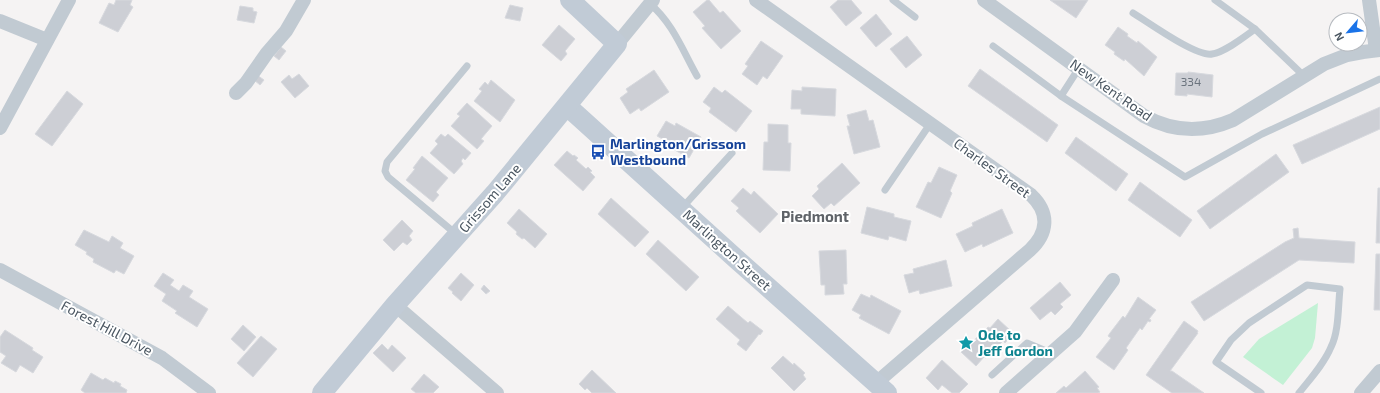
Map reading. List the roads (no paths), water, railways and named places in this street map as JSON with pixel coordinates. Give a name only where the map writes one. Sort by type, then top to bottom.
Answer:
[{"type":"street","points":[[0,128],[69,0]]},
{"type":"street","points":[[236,93],[246,83],[262,58],[286,31],[304,0]]},
{"type":"street","points":[[570,0],[617,44]]},
{"type":"street","name":"Charles Street","points":[[756,0],[1031,195],[1037,201],[1044,214],[1043,234],[1036,244],[882,388]]},
{"type":"street","name":"New Kent Road","points":[[984,0],[1153,120],[1178,129],[1194,130],[1220,125],[1232,120],[1324,64],[1339,58],[1378,50]]},
{"type":"street","points":[[1369,0],[1378,50]]},
{"type":"street","name":"Grissom Lane","points":[[322,393],[395,305],[495,193],[651,2]]},
{"type":"street","points":[[0,21],[47,40]]},
{"type":"street","name":"Marlington Street","points":[[567,106],[882,388]]},
{"type":"street","name":"Forest Hill Drive","points":[[0,270],[151,351],[173,365],[209,393]]},
{"type":"street","points":[[1006,393],[1052,354],[1074,332],[1113,280]]},
{"type":"street","points":[[395,305],[497,393]]},
{"type":"street","points":[[1362,393],[1380,370]]},
{"type":"lane","points":[[893,0],[915,17]]},
{"type":"lane","points":[[1215,0],[1254,29],[1304,76]]},
{"type":"lane","points":[[651,2],[668,23],[697,76]]},
{"type":"lane","points":[[1133,13],[1197,52],[1212,55],[1230,47],[1254,29]]},
{"type":"lane","points":[[993,46],[1061,96],[1184,177],[1262,134],[1380,79]]},
{"type":"lane","points":[[457,236],[388,178],[385,170],[387,162],[468,66]]},
{"type":"lane","points":[[1061,96],[1079,68]]},
{"type":"lane","points":[[885,190],[930,124]]},
{"type":"lane","points":[[681,209],[732,153]]},
{"type":"lane","points":[[1261,393],[1216,362],[1231,340],[1249,323],[1307,285],[1340,289],[1332,347],[1299,393]]},
{"type":"lane","points":[[992,375],[1027,343],[1052,354]]},
{"type":"place","name":"Marlington/Grissom Westbound","points":[[598,152]]},
{"type":"place","name":"Ode to Jeff Gordon","points":[[966,343]]},
{"type":"district","name":"Piedmont","points":[[815,217]]}]
